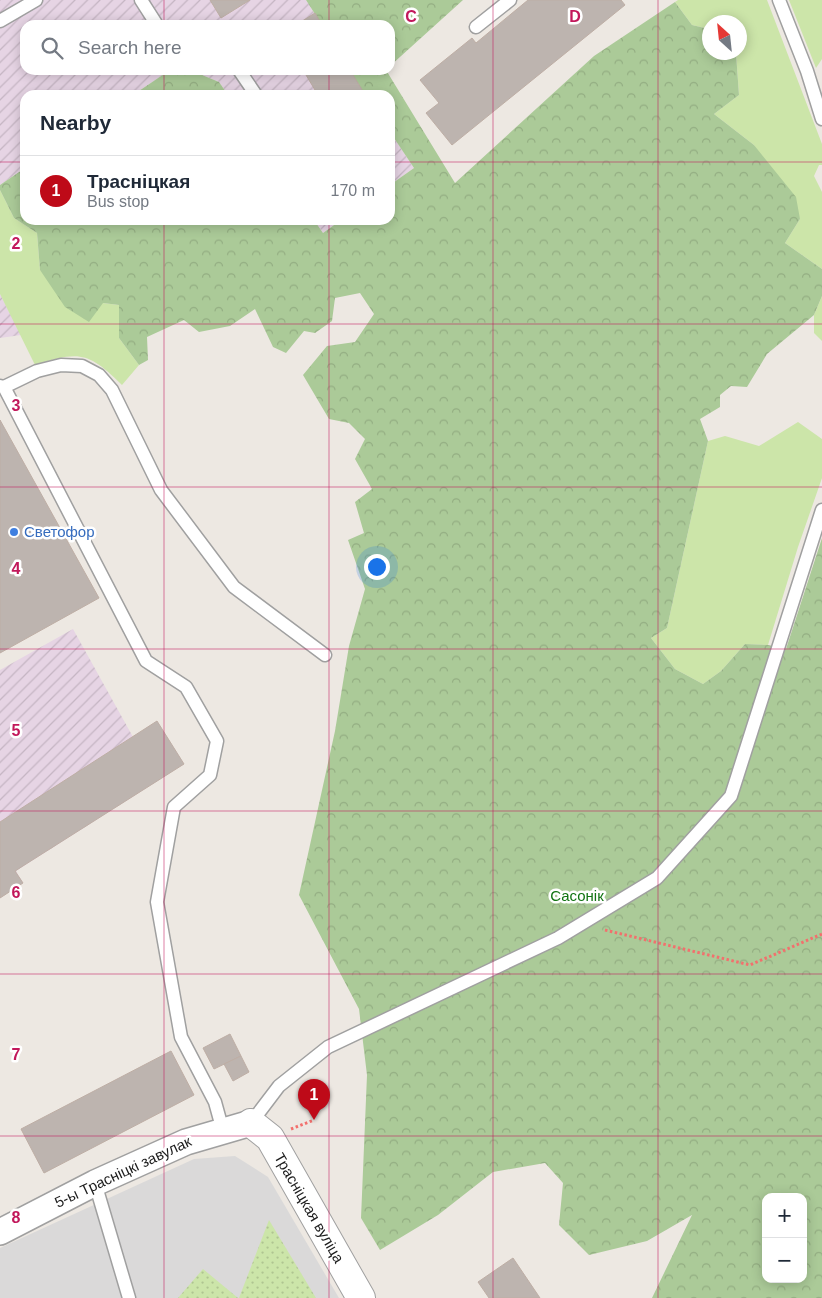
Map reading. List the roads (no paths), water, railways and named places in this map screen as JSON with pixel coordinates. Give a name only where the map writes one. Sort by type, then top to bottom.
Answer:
[{"type":"street","name":"5-ы Трасніцкі завулак","points":[[0,1232],[95,1183],[186,1142],[251,1123]]},
{"type":"street","name":"Трасніцкая вуліца","points":[[251,1123],[270,1138],[361,1298]]},
{"type":"lane","points":[[0,21],[36,0]]},
{"type":"lane","points":[[140,0],[154,20]]},
{"type":"lane","points":[[476,27],[510,0]]},
{"type":"lane","points":[[779,0],[807,71],[822,118]]},
{"type":"lane","points":[[242,75],[253,90]]},
{"type":"lane","points":[[224,1131],[215,1102],[181,1037],[157,902],[174,807],[210,775],[217,741],[186,687],[146,661],[2,386],[38,371],[61,365],[82,366],[99,375],[112,390],[161,490],[234,587],[325,655]]},
{"type":"lane","points":[[251,1123],[279,1086],[328,1047],[558,938],[657,878],[731,796],[822,510]]},
{"type":"lane","points":[[95,1183],[129,1298]]},
{"type":"place","name":"Светофор","points":[[14,532]]},
{"type":"place","name":"Трасніцкая","points":[[314,1120]]},
{"type":"park label","name":"Сасонік","points":[[577,896]]}]
